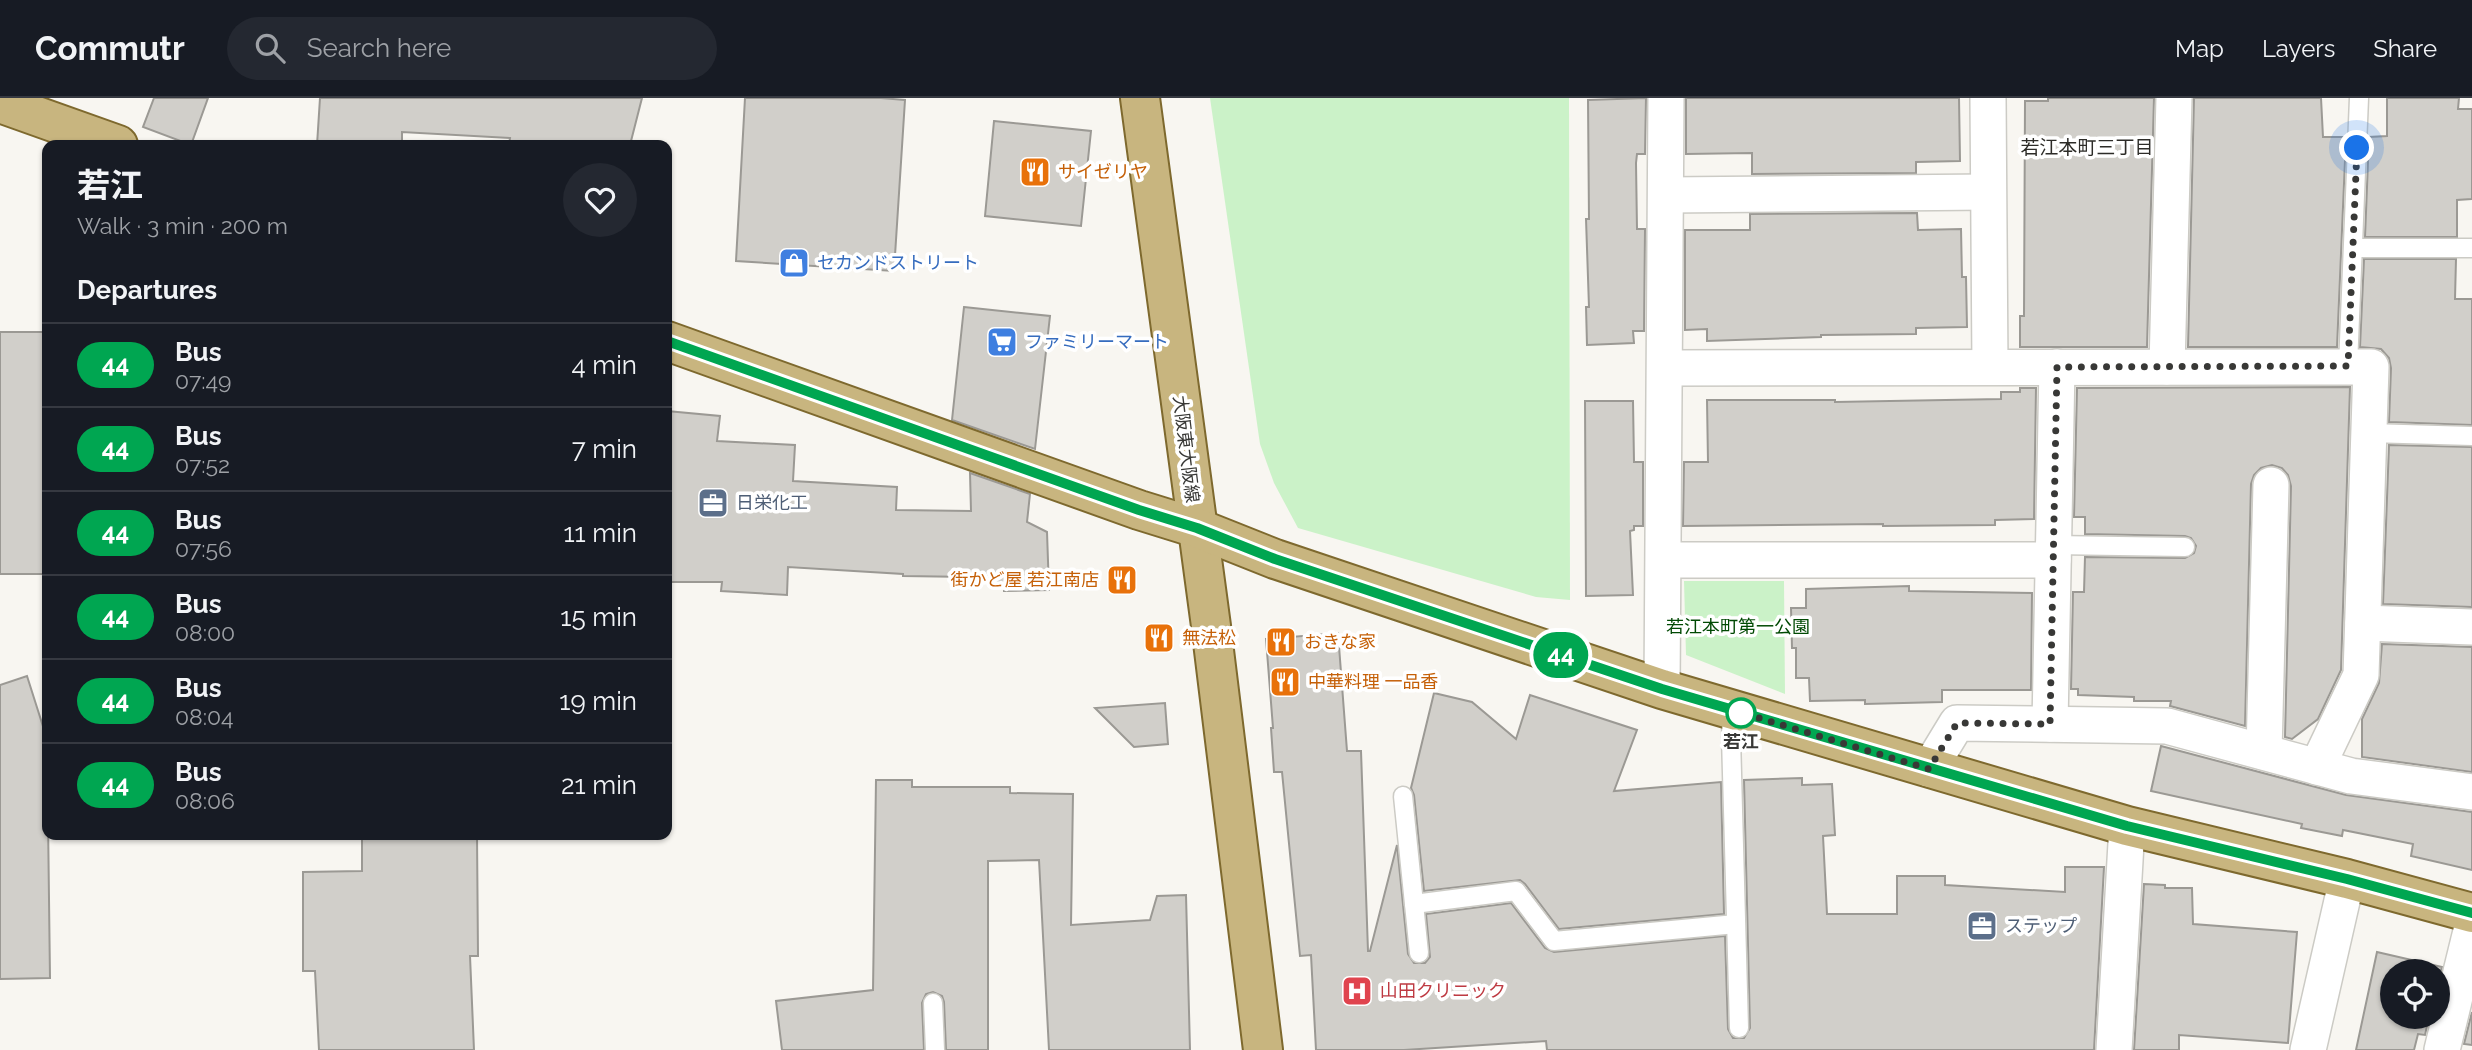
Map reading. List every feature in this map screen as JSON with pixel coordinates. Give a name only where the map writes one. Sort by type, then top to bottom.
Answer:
[{"type":"main road","name":"大阪東大阪線","points":[[1140,98],[1263,1050]]},
{"type":"main road","points":[[0,103],[104,140]]},
{"type":"main road","points":[[672,343],[1139,510],[1197,528],[1275,559],[1662,689],[2127,826],[2347,879],[2472,913]]},
{"type":"street","points":[[1662,689],[1666,98]]},
{"type":"street","points":[[1987,98],[1990,367]]},
{"type":"street","points":[[2166,367],[2174,98]]},
{"type":"street","points":[[1665,195],[1988,192]]},
{"type":"street","points":[[2050,724],[2057,367]]},
{"type":"street","points":[[1665,368],[2371,367],[2361,675],[2317,767]]},
{"type":"street","points":[[2264,752],[2271,485]]},
{"type":"street","points":[[1664,560],[2053,553]]},
{"type":"street","points":[[2363,624],[2472,627]]},
{"type":"street","points":[[1929,769],[1957,723],[2167,726],[2351,776],[2472,792]]},
{"type":"street","points":[[2114,1050],[2127,826]]},
{"type":"street","points":[[2308,1050],[2347,879]]},
{"type":"street","points":[[2442,1050],[2472,927]]},
{"type":"lane","points":[[2348,366],[2359,98]]},
{"type":"lane","points":[[2353,248],[2472,248]]},
{"type":"lane","points":[[2370,433],[2472,436]]},
{"type":"lane","points":[[2053,553],[2185,547]]},
{"type":"lane","points":[[1732,710],[1739,1028]]},
{"type":"lane","points":[[1403,796],[1419,953]]},
{"type":"lane","points":[[1414,904],[1516,891],[1555,941],[1736,924]]},
{"type":"lane","points":[[933,1003],[935,1050]]},
{"type":"green space","points":[[1210,98],[1569,98],[1570,600],[1536,597],[1298,528],[1274,483],[1260,444]]},
{"type":"green space","name":"若江本町第一公園","points":[[1684,581],[1784,581],[1785,694],[1686,655]]},
{"type":"building","points":[[154,98],[208,98],[193,140],[178,140],[143,127]]},
{"type":"building","points":[[320,98],[642,98],[631,140],[510,140],[402,132],[402,140],[317,140]]},
{"type":"building","points":[[745,98],[905,100],[894,271],[736,261]]},
{"type":"building","points":[[1646,98],[1645,154],[1637,154],[1636,163],[1637,229],[1645,229],[1644,331],[1633,331],[1634,343],[1587,345],[1588,100]]},
{"type":"building","points":[[1686,98],[1959,98],[1960,161],[1916,162],[1916,173],[1752,174],[1752,153],[1686,154]]},
{"type":"building","points":[[2048,98],[2154,98],[2147,347],[2020,347],[2020,316],[2024,316],[2025,101],[2048,101]]},
{"type":"building","points":[[2194,98],[2321,98],[2323,137],[2346,137],[2337,347],[2188,347]]},
{"type":"building","points":[[2387,98],[2459,98],[2458,109],[2472,109],[2472,199],[2457,200],[2457,237],[2365,237],[2369,137],[2387,136]]},
{"type":"building","points":[[994,121],[1091,131],[1081,226],[985,216]]},
{"type":"building","points":[[1917,213],[1918,230],[1961,229],[1967,327],[1916,328],[1916,334],[1821,335],[1707,341],[1707,329],[1685,330],[1685,230],[1750,230],[1750,214]]},
{"type":"building","points":[[2364,259],[2456,259],[2455,299],[2472,299],[2472,425],[2389,422],[2389,358],[2381,349],[2360,347]]},
{"type":"building","points":[[964,307],[1050,316],[1035,449],[952,420]]},
{"type":"building","points":[[0,332],[42,332],[42,574],[0,574]]},
{"type":"building","points":[[2350,387],[2341,670],[2318,719],[2292,739],[2285,737],[2291,486],[2288,475],[2282,468],[2272,465],[2261,468],[2254,475],[2251,484],[2245,726],[2170,706],[2171,701],[2134,701],[2134,697],[2078,695],[2078,689],[2071,689],[2073,592],[2084,592],[2085,557],[2185,558],[2194,553],[2196,546],[2191,538],[2185,536],[2085,534],[2085,517],[2074,517],[2077,388]]},
{"type":"building","points":[[2020,388],[2036,388],[2034,519],[1995,520],[1995,525],[1683,526],[1684,462],[1708,462],[1707,400],[1835,402],[2001,399],[2001,392],[2020,392]]},
{"type":"building","points":[[1585,401],[1633,401],[1634,462],[1643,462],[1643,526],[1634,526],[1634,530],[1630,531],[1633,595],[1586,596]]},
{"type":"building","points":[[672,411],[720,416],[717,441],[795,445],[793,481],[897,487],[896,510],[971,511],[970,473],[1030,494],[1027,522],[1047,532],[1049,590],[1004,591],[1004,583],[971,583],[971,577],[903,576],[788,567],[787,595],[721,591],[722,582],[672,582]]},
{"type":"building","points":[[2389,445],[2472,447],[2472,607],[2383,604]]},
{"type":"building","points":[[1909,586],[1909,591],[2032,593],[2031,690],[1942,690],[1942,702],[1865,704],[1865,700],[1810,701],[1809,678],[1796,678],[1796,648],[1792,648],[1791,608],[1806,608],[1806,589]]},
{"type":"building","points":[[1338,633],[1347,751],[1361,751],[1368,951],[1397,845],[1408,954],[1414,963],[1425,963],[1430,957],[1426,914],[1511,903],[1545,948],[1554,952],[1725,936],[1728,1029],[1733,1038],[1744,1038],[1750,1028],[1744,780],[1802,778],[1802,785],[1832,784],[1835,835],[1823,836],[1827,914],[1897,914],[1897,876],[1945,876],[1945,885],[2065,892],[2065,867],[2104,867],[2094,1050],[1547,1050],[1546,1041],[1404,1050],[1316,1050],[1311,955],[1300,956],[1282,772],[1274,772],[1266,639]]},
{"type":"building","points":[[2382,644],[2472,647],[2472,772],[2362,757],[2362,719],[2379,683]]},
{"type":"building","points":[[27,676],[42,723],[42,840],[48,840],[50,978],[0,979],[0,685]]},
{"type":"building","points":[[1434,693],[1472,702],[1516,739],[1530,695],[1637,730],[1614,791],[1721,782],[1724,914],[1559,929],[1520,880],[1424,891],[1411,788]]},
{"type":"building","points":[[1165,703],[1168,744],[1134,747],[1095,708]]},
{"type":"building","points":[[2161,746],[2346,795],[2472,812],[2472,870],[2411,856],[2413,844],[2343,830],[2342,836],[2301,828],[2302,824],[2151,791]]},
{"type":"building","points":[[876,780],[912,780],[912,787],[1010,787],[1010,793],[1073,794],[1071,925],[1150,920],[1157,896],[1186,895],[1190,1050],[1049,1050],[1039,860],[988,861],[988,1050],[946,1050],[944,1002],[942,996],[933,992],[926,994],[922,1003],[924,1050],[782,1050],[776,1001],[873,990]]},
{"type":"building","points":[[362,840],[477,840],[478,956],[470,956],[474,1050],[319,1050],[315,971],[303,971],[303,872],[362,871]]},
{"type":"building","points":[[2144,884],[2165,885],[2165,888],[2192,888],[2193,924],[2297,932],[2288,1043],[2179,1035],[2179,1050],[2134,1050]]},
{"type":"building","points":[[2377,952],[2407,959],[2380,959],[2380,1029],[2426,1029],[2425,1035],[2418,1034],[2414,1050],[2356,1050]]},
{"type":"building","points":[[2472,1012],[2472,1045],[2464,1044]]},
{"type":"bus line","name":"44","points":[[672,343],[1139,510],[1197,528],[1275,559],[1662,689],[2127,826],[2347,879],[2472,913]]},
{"type":"place","name":"サイゼリヤ","points":[[1035,172]]},
{"type":"place","name":"セカンドストリート","points":[[794,263]]},
{"type":"place","name":"ファミリーマート","points":[[1002,342]]},
{"type":"place","name":"日栄化工","points":[[713,503]]},
{"type":"place","name":"街かど屋 若江南店","points":[[1122,580]]},
{"type":"place","name":"無法松","points":[[1159,638]]},
{"type":"place","name":"おきな家","points":[[1281,642]]},
{"type":"place","name":"中華料理 一品香","points":[[1285,682]]},
{"type":"place","name":"若江","points":[[1741,713]]},
{"type":"place","name":"ステップ","points":[[1982,926]]},
{"type":"place","name":"山田クリニック","points":[[1357,991]]},
{"type":"district","name":"若江本町三丁目","points":[[2087,147]]},
{"type":"route","points":[[1741,713],[1732,710],[1929,769],[1957,723],[2050,724],[2057,367],[2348,366],[2357,148]]}]
